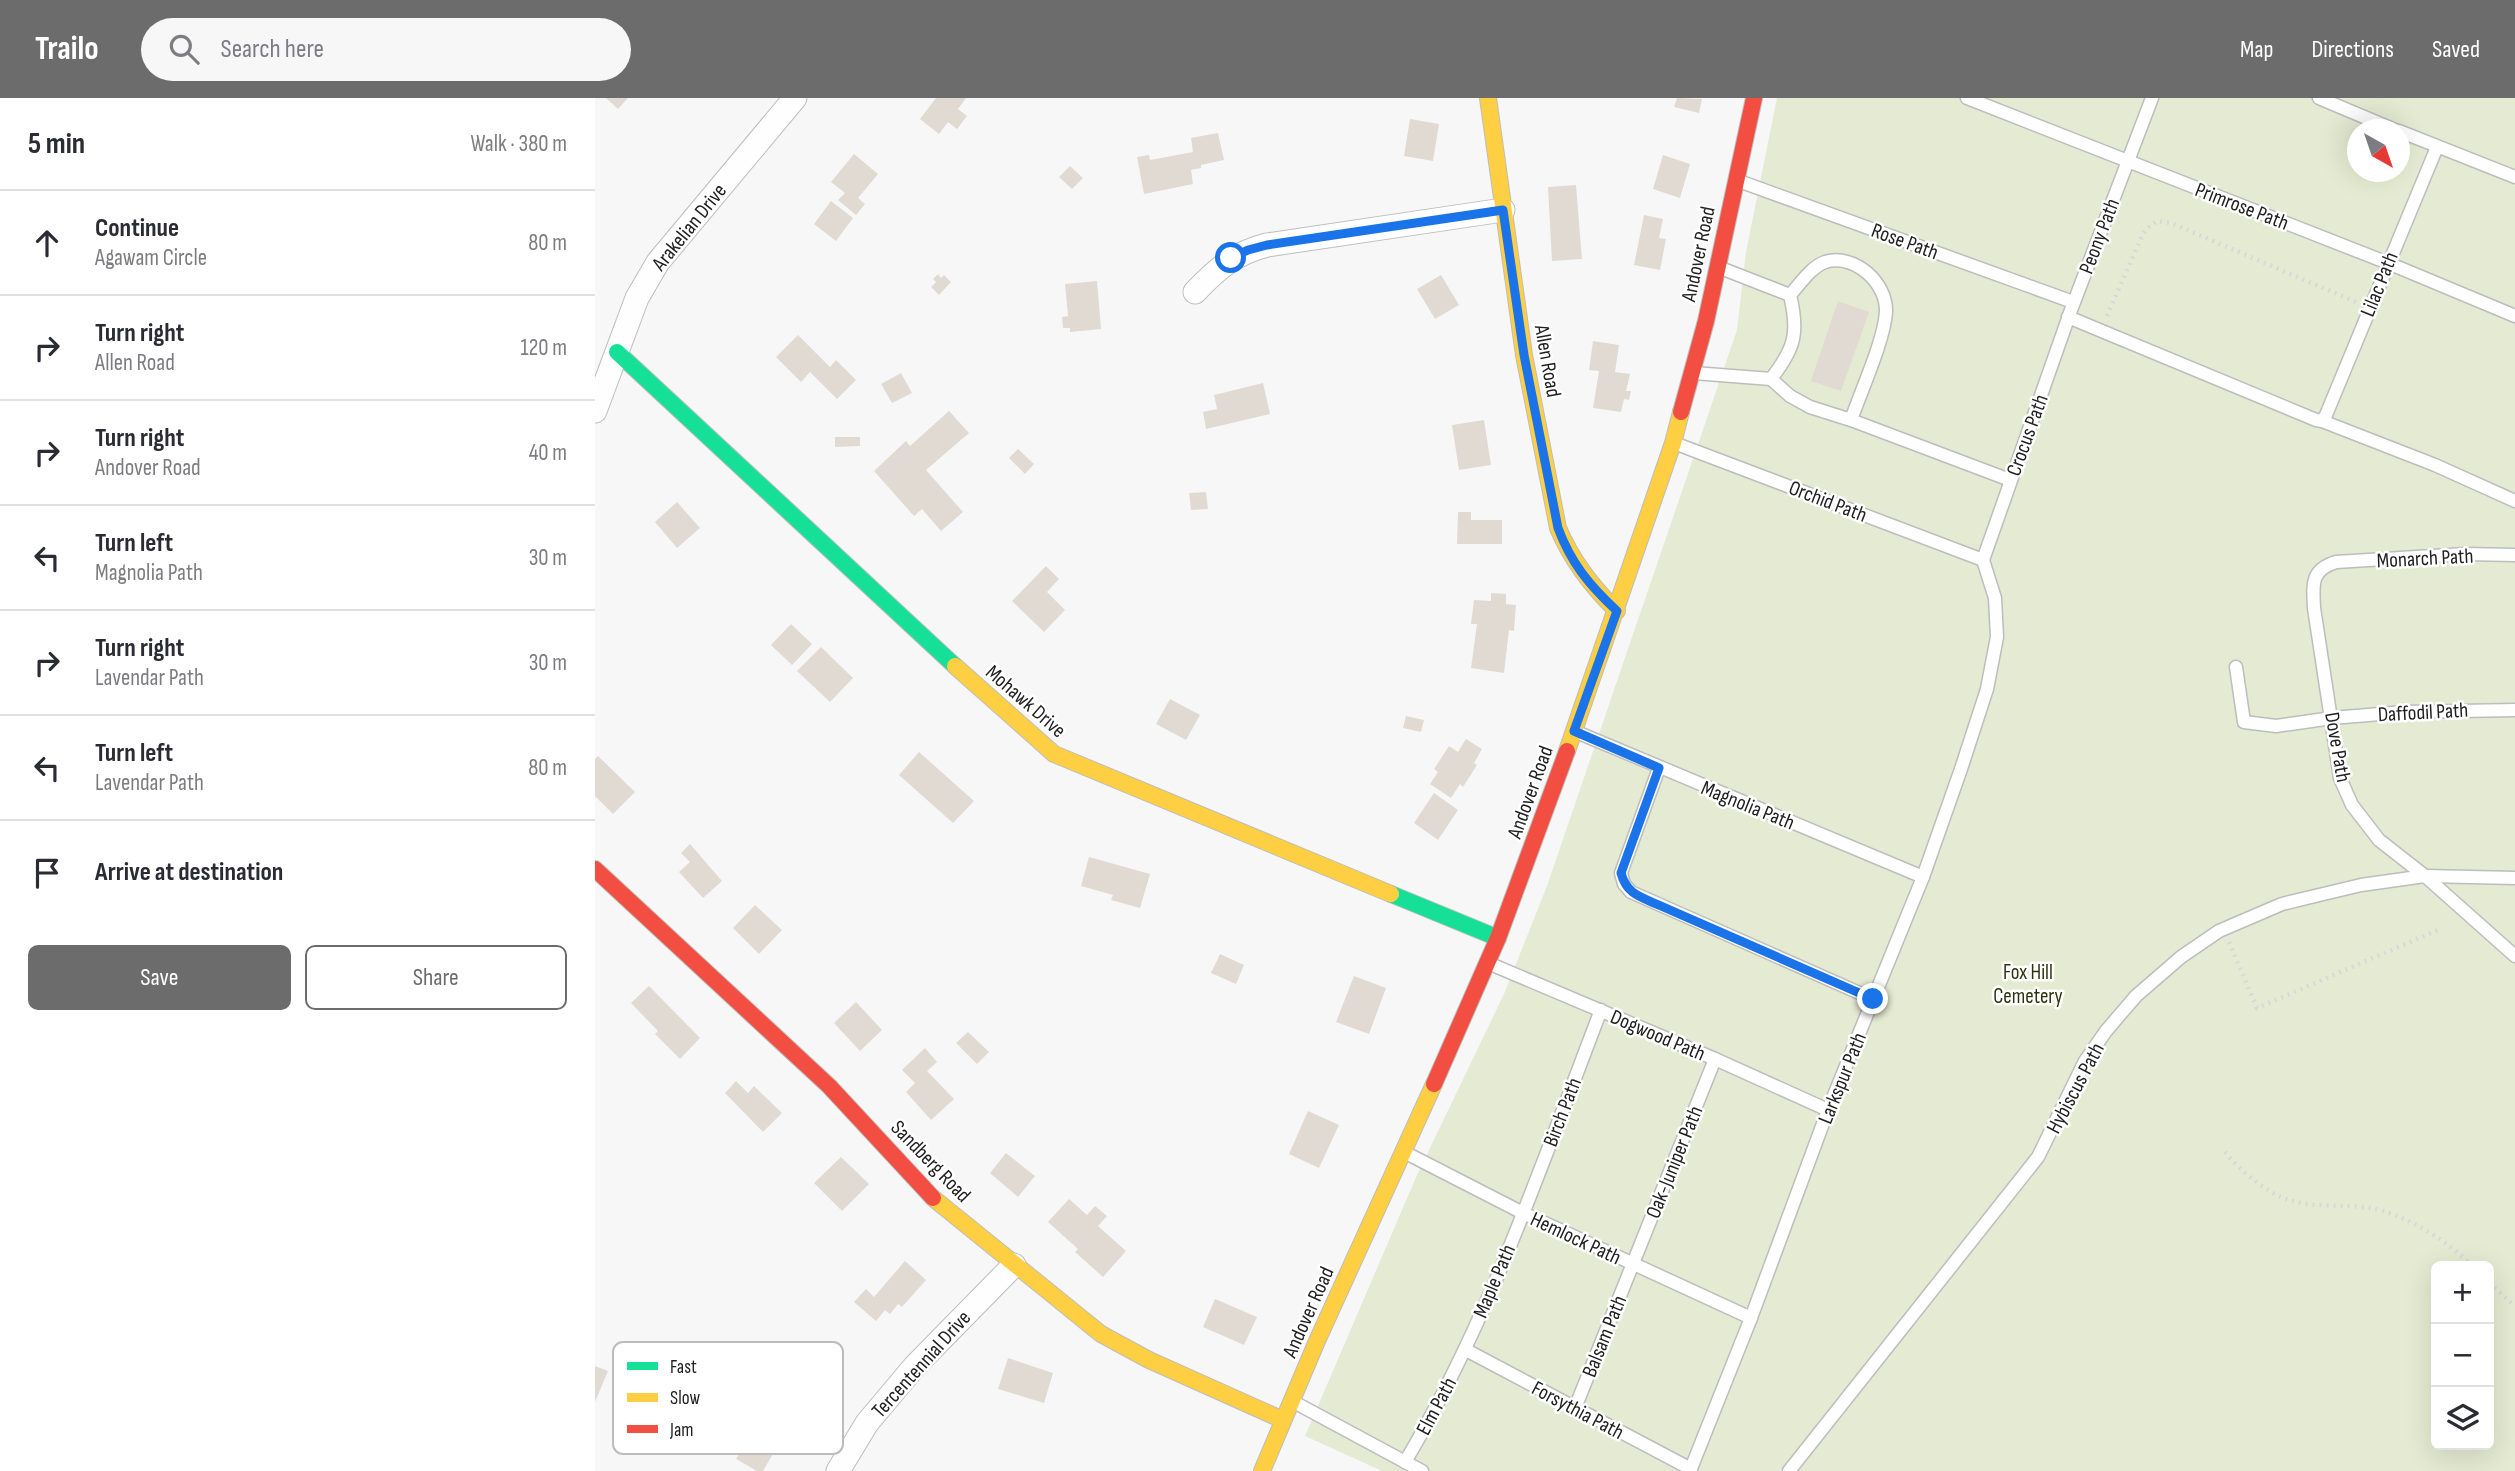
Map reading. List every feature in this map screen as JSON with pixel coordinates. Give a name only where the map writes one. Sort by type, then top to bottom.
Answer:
[{"type":"street","name":"Arakelian Drive","points":[[595,411],[638,298],[658,262],[795,98]]},
{"type":"street","name":"Allen Road","points":[[1488,98],[1524,355],[1558,528],[1568,554],[1592,588],[1617,611]]},
{"type":"street","name":"Andover Road","points":[[1262,1471],[1498,938],[1574,731],[1673,443],[1718,266],[1754,98]]},
{"type":"street","points":[[1195,292],[1231,258],[1248,250],[1503,210]]},
{"type":"street","name":"Mohawk Drive","points":[[617,352],[999,707],[1054,754],[1498,938]]},
{"type":"street","name":"Sandberg Road","points":[[595,869],[829,1086],[930,1196],[1014,1265],[1101,1334],[1149,1360],[1283,1420]]},
{"type":"street","name":"Tercentennial Drive","points":[[838,1471],[867,1423],[915,1366],[1014,1265]]},
{"type":"lane","name":"Primrose Path","points":[[1967,98],[2388,263],[2515,316]]},
{"type":"lane","name":"Peony Path","points":[[2071,310],[2152,98]]},
{"type":"lane","points":[[2319,98],[2370,119]]},
{"type":"lane","points":[[2410,136],[2515,177]]},
{"type":"lane","name":"Lilac Path","points":[[2322,421],[2437,147]]},
{"type":"lane","name":"Rose Path","points":[[1736,180],[2071,310]]},
{"type":"lane","points":[[1790,295],[1813,269],[1824,262],[1840,260],[1854,262],[1872,277],[1884,294],[1886,313],[1881,336],[1851,420]]},
{"type":"lane","points":[[1718,266],[1790,295]]},
{"type":"lane","points":[[1771,379],[1786,360],[1793,345],[1795,316],[1790,295]]},
{"type":"lane","points":[[2071,310],[2100,330],[2303,415],[2435,465],[2515,501]]},
{"type":"lane","name":"Crocus Path","points":[[1983,560],[2071,310]]},
{"type":"lane","points":[[1692,373],[1771,379],[1790,396],[1810,407],[2010,480]]},
{"type":"lane","name":"Orchid Path","points":[[1673,443],[1983,560]]},
{"type":"lane","name":"Monarch Path","points":[[2336,562],[2465,554],[2515,555]]},
{"type":"lane","name":"Larkspur Path","points":[[1690,1470],[1751,1318],[1828,1110],[1923,877],[1961,769],[1989,676],[1997,637],[1995,598],[1983,560]]},
{"type":"lane","name":"Dove Path","points":[[2336,562],[2324,567],[2315,577],[2314,607],[2340,778],[2352,805],[2379,840],[2425,876],[2515,956]]},
{"type":"lane","name":"Daffodil Path","points":[[2236,667],[2244,722],[2276,726],[2332,718],[2458,710],[2515,710]]},
{"type":"lane","name":"Magnolia Path","points":[[1574,731],[1923,877]]},
{"type":"lane","points":[[1659,768],[1621,873],[1624,884],[1631,892],[1873,999]]},
{"type":"lane","name":"Hybiscus Path","points":[[1789,1471],[2038,1157],[2085,1061],[2106,1031],[2136,996],[2181,957],[2223,929],[2282,904],[2361,886],[2425,876],[2515,878]]},
{"type":"lane","name":"Dogwood Path","points":[[1487,962],[1828,1110]]},
{"type":"lane","name":"Birch Path","points":[[1523,1213],[1601,1010]]},
{"type":"lane","name":"Oak-Juniper Path","points":[[1633,1265],[1715,1059]]},
{"type":"lane","name":"Hemlock Path","points":[[1403,1151],[1523,1213],[1751,1318]]},
{"type":"lane","name":"Maple Path","points":[[1466,1350],[1523,1213]]},
{"type":"lane","name":"Balsam Path","points":[[1574,1408],[1633,1265]]},
{"type":"lane","name":"Forsythia Path","points":[[1466,1350],[1690,1470]]},
{"type":"lane","name":"Elm Path","points":[[1405,1462],[1466,1350]]},
{"type":"lane","points":[[1292,1401],[1422,1471]]},
{"type":"path","points":[[2100,330],[2141,238],[2146,229],[2157,221],[2171,223],[2369,307]]},
{"type":"path","points":[[2223,929],[2257,1008],[2438,930]]},
{"type":"path","points":[[2225,1152],[2237,1168],[2290,1200],[2372,1208],[2434,1235],[2466,1261]]},
{"type":"path","points":[[2494,1287],[2515,1306]]},
{"type":"green space","name":"Fox Hill Cemetery","points":[[1777,98],[2515,98],[2515,1471],[1382,1471],[1305,1436],[1417,1175],[1504,994],[1547,886],[1737,330],[1746,252]]},
{"type":"building","points":[[606,98],[628,98],[618,109]]},
{"type":"building","points":[[936,98],[966,98],[958,109],[967,116],[957,129],[948,122],[939,134],[920,119]]},
{"type":"building","points":[[1677,98],[1702,99],[1699,113],[1674,107]]},
{"type":"building","points":[[1410,119],[1439,124],[1433,161],[1404,156]]},
{"type":"building","points":[[1218,133],[1224,160],[1191,170],[1193,184],[1144,194],[1137,157],[1149,155],[1150,160],[1193,152],[1191,138]]},
{"type":"building","points":[[854,154],[878,174],[858,198],[865,204],[856,215],[838,200],[845,193],[831,182]]},
{"type":"building","points":[[1663,155],[1690,164],[1680,198],[1653,189]]},
{"type":"building","points":[[1070,166],[1083,178],[1072,189],[1059,177]]},
{"type":"building","points":[[1576,185],[1582,259],[1552,261],[1548,187]]},
{"type":"building","points":[[831,201],[853,218],[836,241],[814,224]]},
{"type":"building","points":[[1644,215],[1663,219],[1659,238],[1666,239],[1660,270],[1634,265]]},
{"type":"building","points":[[938,274],[941,278],[944,275],[951,282],[939,295],[931,287]]},
{"type":"building","points":[[1441,275],[1459,305],[1435,319],[1417,289]]},
{"type":"building","points":[[1097,281],[1101,329],[1070,332],[1070,328],[1063,328],[1062,317],[1068,316],[1065,284]]},
{"type":"building","points":[[1838,301],[1869,312],[1841,391],[1811,381]]},
{"type":"building","points":[[798,335],[830,367],[836,360],[856,380],[837,399],[810,372],[801,382],[776,357]]},
{"type":"building","points":[[1593,341],[1619,345],[1615,372],[1630,374],[1626,391],[1631,391],[1629,400],[1624,399],[1621,412],[1593,408],[1599,371],[1589,370]]},
{"type":"building","points":[[901,373],[912,393],[892,403],[881,384]]},
{"type":"building","points":[[1263,383],[1270,414],[1206,429],[1203,412],[1217,409],[1214,395]]},
{"type":"building","points":[[949,411],[969,433],[926,470],[963,512],[941,531],[922,509],[914,516],[874,471],[906,441],[910,446]]},
{"type":"building","points":[[1484,420],[1491,465],[1459,470],[1452,425]]},
{"type":"building","points":[[835,437],[860,437],[860,446],[835,447]]},
{"type":"building","points":[[1018,449],[1034,464],[1025,474],[1009,458]]},
{"type":"building","points":[[1206,492],[1208,509],[1191,510],[1189,493]]},
{"type":"building","points":[[677,502],[700,528],[677,548],[655,522]]},
{"type":"building","points":[[1458,512],[1471,512],[1471,520],[1502,520],[1502,544],[1457,544]]},
{"type":"building","points":[[1046,566],[1059,579],[1047,592],[1065,610],[1044,632],[1012,601]]},
{"type":"building","points":[[1491,593],[1506,594],[1506,604],[1516,605],[1514,631],[1509,630],[1504,673],[1471,668],[1477,624],[1471,624],[1474,600],[1491,601]]},
{"type":"building","points":[[791,624],[812,644],[792,665],[771,645]]},
{"type":"building","points":[[821,647],[853,678],[830,702],[797,671]]},
{"type":"building","points":[[1170,699],[1200,715],[1186,740],[1156,724]]},
{"type":"building","points":[[1406,716],[1424,720],[1421,732],[1403,728]]},
{"type":"building","points":[[1466,739],[1482,749],[1474,763],[1477,765],[1463,787],[1460,784],[1451,798],[1430,784],[1438,772],[1434,769],[1449,746],[1458,752]]},
{"type":"building","points":[[919,752],[974,801],[953,823],[899,775]]},
{"type":"building","points":[[598,756],[635,792],[613,814],[595,796],[595,759]]},
{"type":"building","points":[[1434,793],[1458,810],[1438,840],[1414,823]]},
{"type":"building","points":[[690,844],[722,881],[703,898],[679,872],[690,862],[681,853]]},
{"type":"building","points":[[1089,857],[1150,874],[1140,908],[1111,900],[1113,895],[1081,886]]},
{"type":"building","points":[[755,905],[782,930],[759,954],[733,928]]},
{"type":"building","points":[[1220,954],[1244,965],[1236,984],[1211,973]]},
{"type":"building","points":[[1354,976],[1386,988],[1369,1034],[1336,1022]]},
{"type":"building","points":[[649,986],[700,1038],[680,1059],[655,1034],[658,1031],[631,1003]]},
{"type":"building","points":[[856,1002],[882,1030],[860,1051],[834,1023]]},
{"type":"building","points":[[968,1032],[989,1052],[977,1064],[956,1043]]},
{"type":"building","points":[[925,1048],[937,1062],[927,1071],[954,1099],[931,1120],[906,1092],[915,1083],[902,1070]]},
{"type":"building","points":[[736,1081],[748,1093],[754,1086],[782,1113],[763,1132],[725,1093]]},
{"type":"building","points":[[1308,1111],[1339,1125],[1319,1168],[1289,1154]]},
{"type":"building","points":[[1006,1153],[1035,1176],[1018,1197],[990,1173]]},
{"type":"building","points":[[841,1157],[869,1184],[842,1211],[814,1183]]},
{"type":"building","points":[[1069,1199],[1087,1215],[1095,1206],[1107,1216],[1098,1226],[1126,1251],[1103,1277],[1075,1252],[1078,1249],[1048,1222]]},
{"type":"building","points":[[905,1261],[926,1280],[902,1307],[898,1304],[890,1314],[885,1310],[876,1321],[854,1302],[866,1289],[874,1297]]},
{"type":"building","points":[[1215,1299],[1257,1317],[1244,1345],[1203,1327]]},
{"type":"building","points":[[1008,1358],[1053,1373],[1044,1403],[998,1389]]},
{"type":"building","points":[[595,1366],[608,1371],[595,1402]]},
{"type":"building","points":[[739,1454],[773,1454],[763,1471],[757,1471],[736,1459]]},
{"type":"traffic: fast","points":[[617,352],[955,666]]},
{"type":"traffic: fast","points":[[1391,894],[1498,938]]},
{"type":"traffic: slow","points":[[1488,98],[1524,355],[1558,528],[1583,572],[1617,611]]},
{"type":"traffic: slow","points":[[1567,751],[1673,443],[1681,412]]},
{"type":"traffic: slow","points":[[955,666],[1054,754],[1391,894]]},
{"type":"traffic: slow","points":[[1262,1471],[1317,1341],[1434,1084]]},
{"type":"traffic: slow","points":[[933,1198],[1101,1334],[1149,1360],[1283,1420]]},
{"type":"traffic: jam","points":[[1681,412],[1706,321],[1754,98]]},
{"type":"traffic: jam","points":[[1434,1084],[1498,938],[1567,751]]},
{"type":"traffic: jam","points":[[595,869],[829,1086],[933,1198]]},
{"type":"route","points":[[1231,258],[1267,245],[1503,210],[1524,355],[1558,528],[1568,554],[1592,588],[1617,611],[1574,731],[1659,768],[1621,873],[1624,884],[1631,892],[1661,906],[1873,999]]}]
